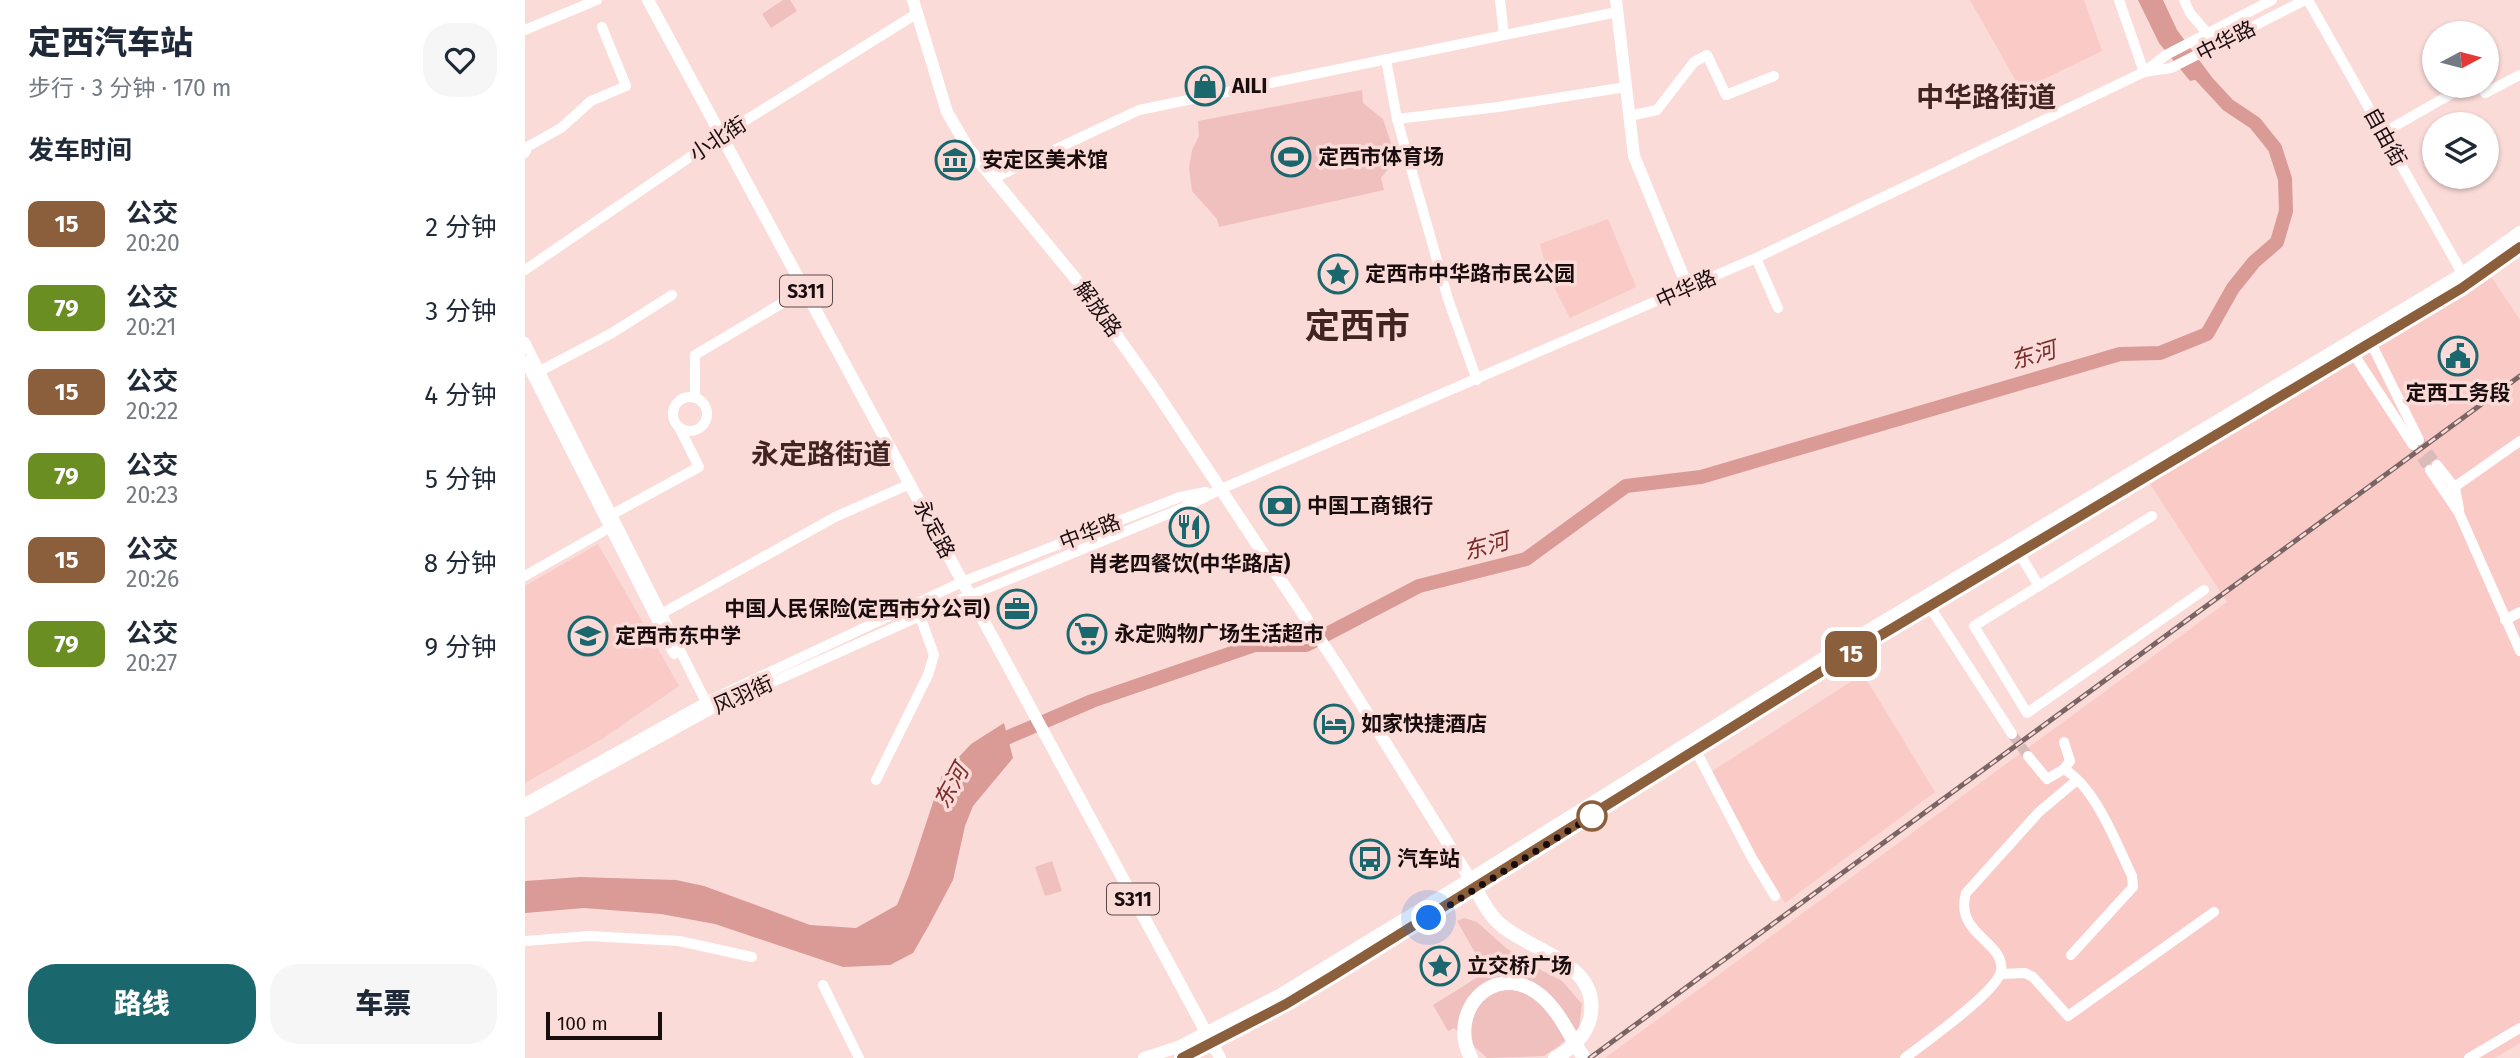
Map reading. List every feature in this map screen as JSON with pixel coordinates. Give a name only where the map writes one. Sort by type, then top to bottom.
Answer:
[{"type":"highway","points":[[1473,884],[1498,923],[1574,969],[1584,981],[1591,1003],[1588,1027],[1579,1040],[1555,1058]]},
{"type":"highway","points":[[1469,1053],[1463,1034],[1464,1019],[1471,1005],[1481,994],[1494,986],[1508,984],[1530,989],[1548,1003],[1584,1058]]},
{"type":"main road","name":"永定路","points":[[648,0],[1220,1058]]},
{"type":"main road","name":"解放路","points":[[913,0],[947,112],[968,148],[1084,289],[1303,612],[1473,884]]},
{"type":"main road","points":[[1616,6],[1637,169],[1688,288]]},
{"type":"main road","points":[[1473,884],[1696,751],[2368,337],[2520,232]]},
{"type":"main road","points":[[2368,337],[2462,288],[2520,247]]},
{"type":"main road","points":[[1144,1058],[1209,1037],[1286,1004],[1850,641],[2350,348]]},
{"type":"main road","points":[[1181,1058],[1209,1037]]},
{"type":"street","points":[[525,30],[597,0]]},
{"type":"street","points":[[1500,0],[1504,35]]},
{"type":"street","points":[[2119,0],[2144,72]]},
{"type":"street","points":[[2184,0],[2207,36]]},
{"type":"street","name":"中华路","points":[[970,596],[1185,508],[1220,489],[1756,258],[2144,72],[2166,55],[2272,0]]},
{"type":"street","name":"中华路","points":[[2144,72],[2171,68],[2307,0]]},
{"type":"street","name":"自由街","points":[[2307,0],[2462,273]]},
{"type":"street","points":[[994,178],[1139,110],[1504,35],[1616,6]]},
{"type":"street","name":"小北街","points":[[525,270],[722,135],[916,14]]},
{"type":"street","points":[[525,153],[527,147],[561,128],[591,101],[626,86],[602,27]]},
{"type":"street","points":[[1629,116],[1657,110],[1694,62],[1707,55],[1726,95],[1774,76]]},
{"type":"street","points":[[1386,59],[1397,119],[1448,299],[1476,380]]},
{"type":"street","points":[[2499,86],[2520,75]]},
{"type":"street","points":[[1397,119],[1626,87]]},
{"type":"street","points":[[2383,133],[2444,98]]},
{"type":"street","points":[[1756,258],[1777,308]]},
{"type":"street","points":[[695,397],[695,355],[806,289]]},
{"type":"street","points":[[540,371],[612,333],[672,295]]},
{"type":"street","points":[[2350,348],[2416,442],[2368,337]]},
{"type":"street","points":[[525,341],[705,707]]},
{"type":"street","points":[[525,361],[609,528],[705,707]]},
{"type":"street","points":[[611,515],[699,467],[679,427],[673,415],[677,402],[682,398],[695,397],[705,406],[706,419],[703,425],[691,431],[679,427]]},
{"type":"street","points":[[2450,490],[2520,441]]},
{"type":"street","points":[[2434,468],[2450,490],[2520,650]]},
{"type":"street","points":[[661,614],[835,517],[909,484]]},
{"type":"street","name":"中华路","points":[[962,582],[1180,497],[1220,489]]},
{"type":"street","points":[[2152,516],[1974,626],[2027,713],[2204,590]]},
{"type":"street","points":[[525,576],[609,528]]},
{"type":"street","points":[[2019,553],[2039,586]]},
{"type":"street","name":"风羽街","points":[[525,803],[705,707],[962,582]]},
{"type":"street","name":"风羽街","points":[[525,812],[705,707],[970,596]]},
{"type":"street","points":[[1930,607],[2012,734]]},
{"type":"street","points":[[2505,620],[2520,612]]},
{"type":"street","points":[[876,780],[928,675],[934,655],[920,616]]},
{"type":"street","points":[[2028,756],[2047,779],[2064,769],[2070,761],[2064,742]]},
{"type":"street","points":[[1696,751],[1775,896]]},
{"type":"street","points":[[2064,769],[2077,780],[2095,803],[2132,876],[2133,887],[2071,955]]},
{"type":"street","points":[[1905,1058],[1990,989],[2001,974],[2001,961],[1968,924],[1962,905],[1966,892],[2039,813],[2077,780]]},
{"type":"street","points":[[2001,974],[2025,973],[2033,977],[2068,1016],[2214,912]]},
{"type":"street","points":[[525,940],[590,936],[680,941],[753,957]]},
{"type":"street","points":[[823,985],[859,1058]]},
{"type":"street","points":[[2469,1058],[2520,1028]]},
{"type":"shaded area","points":[[783,0],[790,0],[797,11],[771,28],[762,14]]},
{"type":"shaded area","points":[[1970,0],[2084,0],[2102,51],[2021,90]]},
{"type":"shaded area","name":"定西市体育场","points":[[1362,90],[1363,103],[1383,119],[1391,143],[1392,164],[1381,178],[1384,190],[1219,227],[1217,219],[1192,191],[1189,168],[1192,150],[1199,136],[1198,121]]},
{"type":"shaded area","points":[[1608,219],[1636,287],[1570,318],[1548,275],[1540,244]]},
{"type":"shaded area","points":[[2492,278],[2520,320],[2520,1043],[2495,1058],[1605,1058],[2227,602],[2141,470]]},
{"type":"shaded area","name":"定西市东中学","points":[[598,544],[679,686],[602,739],[525,783],[525,586]]},
{"type":"shaded area","points":[[1863,674],[1935,792],[1785,903],[1753,853],[1711,772]]},
{"type":"shaded area","points":[[1052,861],[1062,891],[1045,896],[1035,867]]},
{"type":"shaded area","points":[[1464,918],[1477,922],[1506,948],[1562,981],[1582,1004],[1579,1028],[1544,1056],[1487,1058],[1454,1028],[1448,1031],[1433,1005],[1486,972],[1457,921]]},
{"type":"water","points":[[2138,0],[2163,0],[2177,30],[2211,76],[2190,81],[2159,43]]},
{"type":"water","points":[[1004,723],[1013,758],[973,806],[965,826],[953,880],[913,953],[890,965],[843,967],[715,924],[661,914],[584,908],[525,913],[525,881],[580,877],[676,880],[704,886],[810,925],[856,928],[897,905],[942,775],[971,744]]},
{"type":"waterway","name":"东河","points":[[998,750],[1004,739],[1092,701],[1255,645],[1306,645],[1419,586],[1526,559],[1626,486],[1701,477],[2120,354],[2160,353],[2207,334],[2233,288],[2254,262],[2277,242],[2286,211],[2285,179],[2275,148],[2255,123],[2228,105],[2191,65]]},
{"type":"tunnel","points":[[2419,440],[2437,465]]},
{"type":"tunnel","points":[[2413,445],[2430,470]]},
{"type":"tunnel","points":[[2012,734],[2028,756]]},
{"type":"railway","points":[[1590,1058],[2520,376]]},
{"type":"bus line","name":"15","points":[[1182,1058],[1286,1004],[1334,975],[1856,650],[2462,288],[2520,247]]},
{"type":"place","name":"AILI","points":[[1205,86]]},
{"type":"place","name":"定西市体育场","points":[[1291,157]]},
{"type":"place","name":"安定区美术馆","points":[[955,160]]},
{"type":"place","name":"定西市中华路市民公园","points":[[1338,274]]},
{"type":"place","name":"定西工务段","points":[[2458,356]]},
{"type":"place","name":"中国工商银行","points":[[1280,506]]},
{"type":"place","name":"肖老四餐饮(中华路店)","points":[[1189,527]]},
{"type":"place","name":"中国人民保险(定西市分公司)","points":[[1017,609]]},
{"type":"place","name":"永定购物广场生活超市","points":[[1087,634]]},
{"type":"place","name":"定西市东中学","points":[[588,636]]},
{"type":"place","name":"如家快捷酒店","points":[[1334,724]]},
{"type":"place","name":"汽车站","points":[[1370,859]]},
{"type":"place","name":"立交桥广场","points":[[1440,966]]},
{"type":"district","name":"中华路街道","points":[[1986,97]]},
{"type":"district","name":"定西市","points":[[1357,326]]},
{"type":"district","name":"永定路街道","points":[[821,454]]},
{"type":"route","points":[[1429,918],[1592,816]]}]
